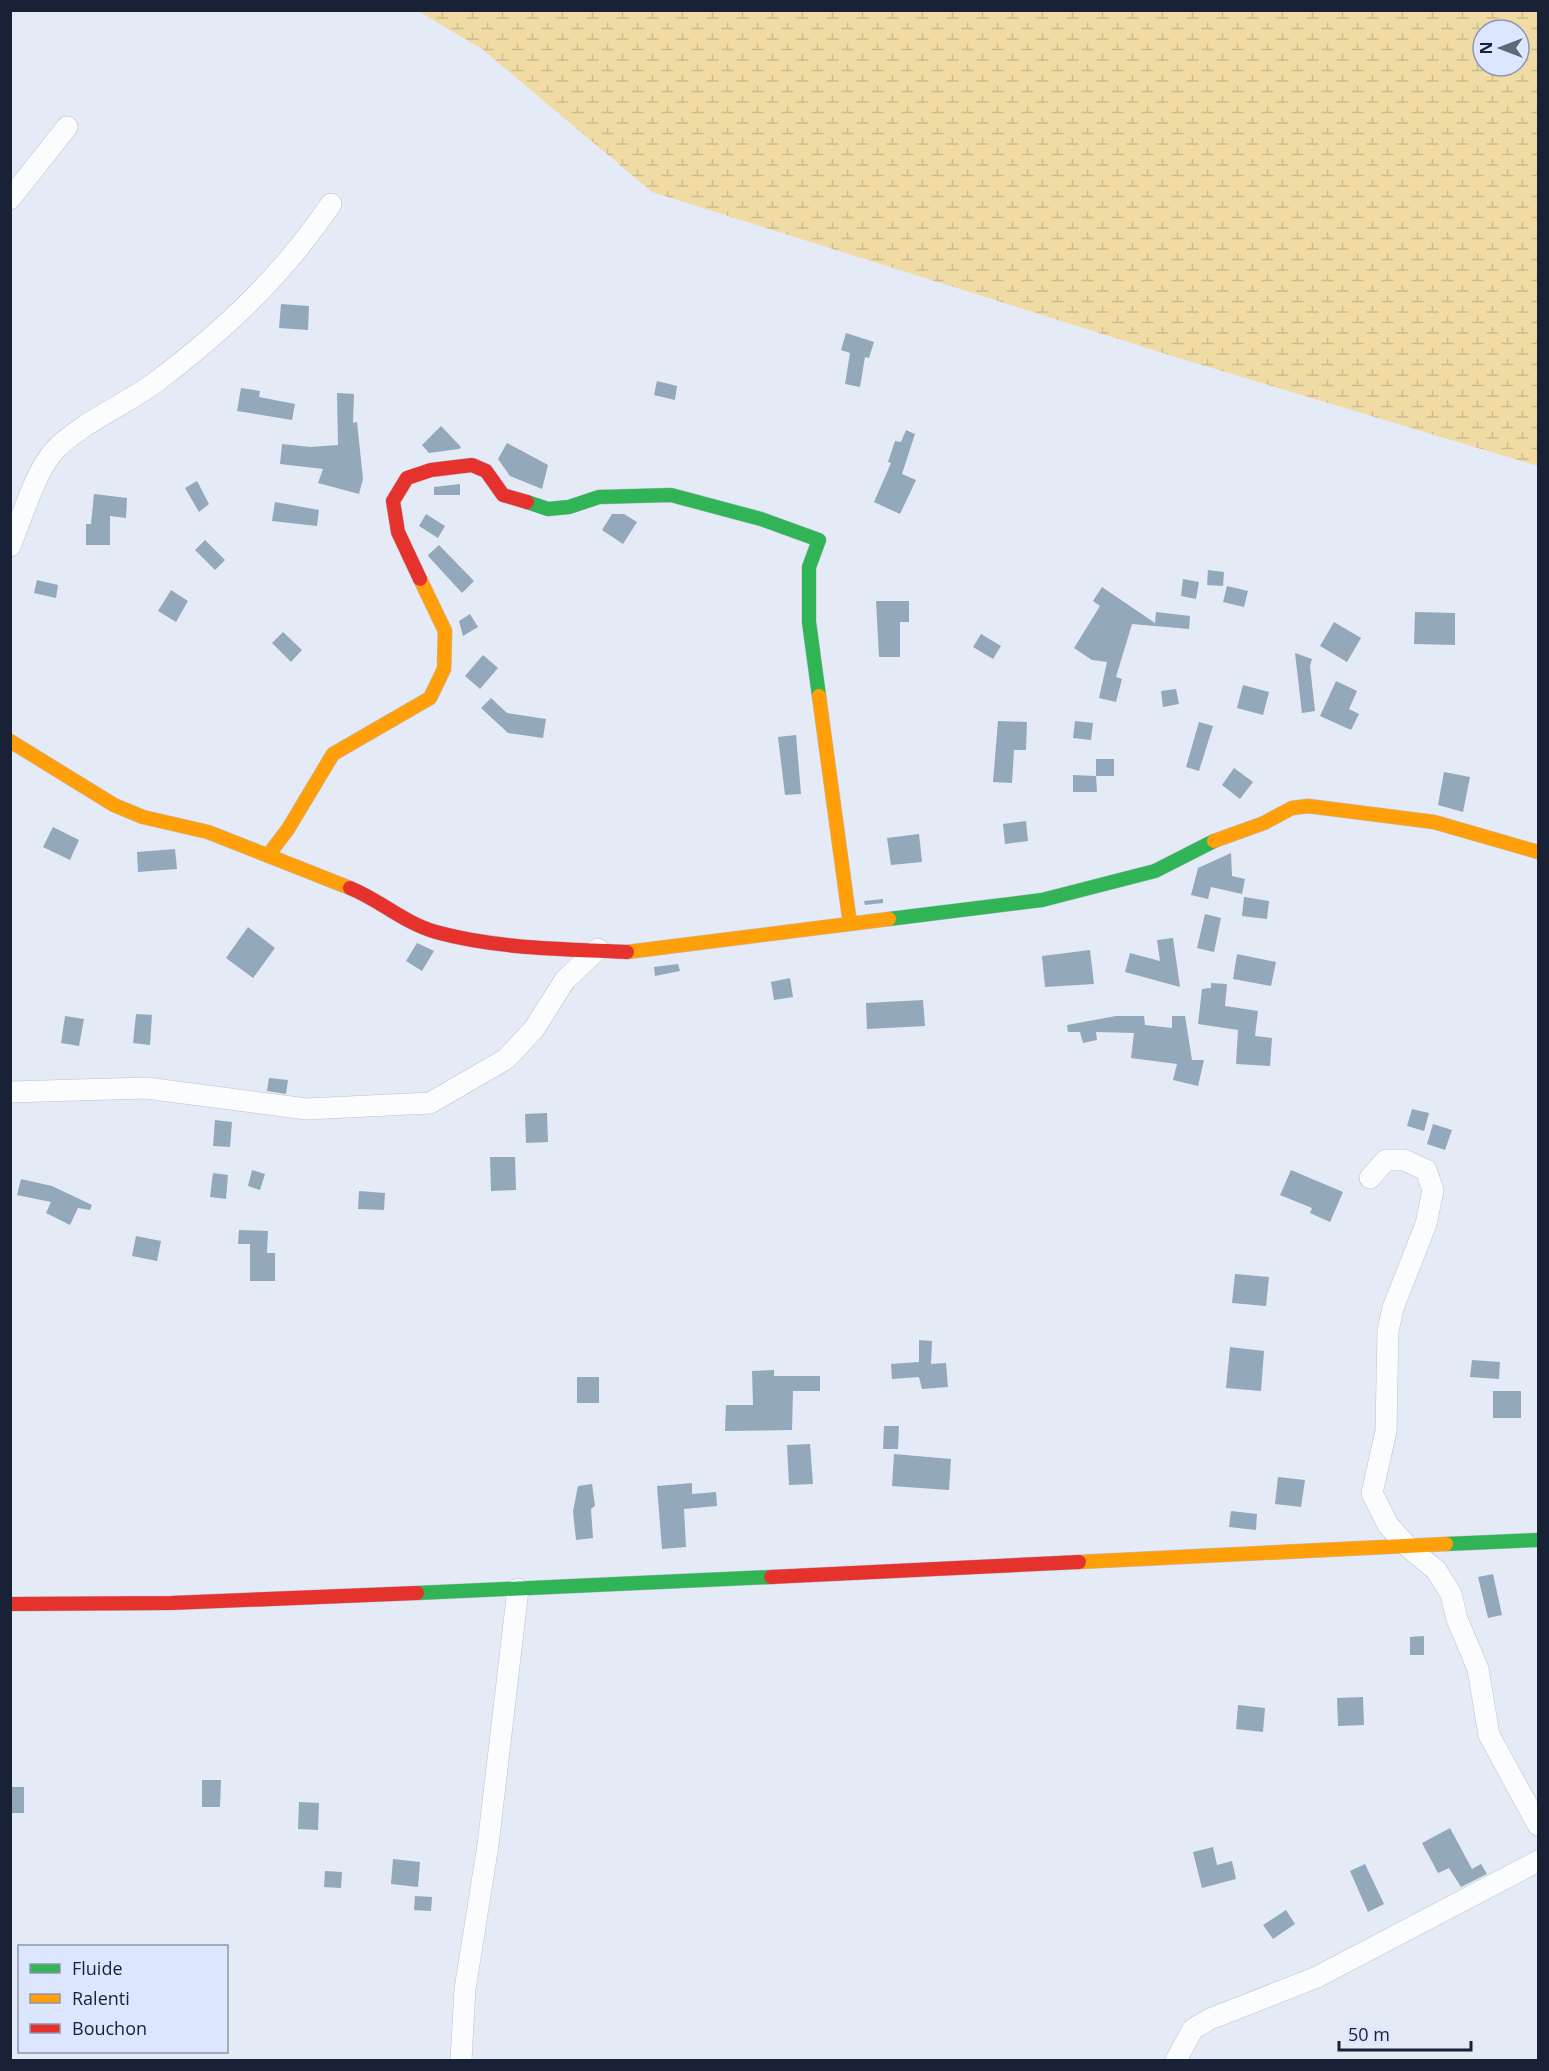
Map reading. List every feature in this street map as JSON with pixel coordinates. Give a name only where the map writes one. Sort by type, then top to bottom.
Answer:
[{"type":"street","points":[[10,199],[67,127]]},
{"type":"street","points":[[10,546],[43,467],[54,451],[75,434],[156,382],[244,310],[303,245],[331,204]]},
{"type":"street","points":[[269,854],[288,830],[333,754],[430,698],[444,669],[446,631],[398,532],[393,501],[407,478],[431,470],[472,465],[486,471],[503,495],[548,509],[569,507],[599,497],[671,495],[761,519],[819,540],[809,567],[809,622],[850,924]]},
{"type":"street","points":[[10,741],[114,806],[143,817],[208,832],[269,854],[363,893],[407,921],[436,933],[521,947],[565,951],[598,949],[632,952],[1042,900],[1155,871],[1228,834],[1264,823],[1292,808],[1308,806],[1434,822],[1539,852]]},
{"type":"street","points":[[10,1092],[146,1088],[306,1108],[430,1103],[506,1059],[534,1029],[564,980],[598,949]]},
{"type":"street","points":[[1370,1178],[1386,1160],[1404,1160],[1426,1170],[1433,1190],[1426,1224],[1390,1319],[1386,1431],[1372,1493],[1388,1525],[1408,1547],[1436,1570],[1451,1594],[1457,1619],[1478,1669],[1489,1735],[1539,1825]]},
{"type":"street","points":[[10,1604],[171,1603],[518,1589],[1539,1540]]},
{"type":"street","points":[[461,2061],[465,1989],[488,1845],[518,1589]]},
{"type":"street","points":[[1176,2061],[1193,2029],[1210,2019],[1317,1977],[1539,1861]]},
{"type":"green space","points":[[418,11],[1538,11],[1538,466],[1182,359],[652,192],[482,49]]},
{"type":"building","points":[[281,304],[309,306],[308,330],[279,328]]},
{"type":"building","points":[[846,333],[874,342],[869,358],[865,357],[860,387],[845,384],[850,353],[841,350]]},
{"type":"building","points":[[657,381],[677,386],[675,400],[654,395]]},
{"type":"building","points":[[241,388],[260,391],[259,397],[295,404],[292,420],[237,411]]},
{"type":"building","points":[[337,393],[354,394],[353,423],[357,422],[363,479],[359,494],[318,483],[323,469],[280,464],[282,444],[310,447],[338,445]]},
{"type":"building","points":[[441,426],[461,447],[429,453],[422,445]]},
{"type":"building","points":[[906,430],[915,434],[902,474],[916,480],[900,514],[874,502],[891,463],[888,462],[895,441],[901,442]]},
{"type":"building","points":[[507,443],[548,465],[542,489],[510,476],[498,459]]},
{"type":"building","points":[[197,481],[209,504],[199,512],[185,488]]},
{"type":"building","points":[[460,484],[460,495],[434,495],[434,487]]},
{"type":"building","points":[[94,494],[127,498],[126,518],[110,516],[110,545],[86,545],[86,524],[91,524]]},
{"type":"building","points":[[275,502],[319,510],[317,526],[272,521]]},
{"type":"building","points":[[426,514],[445,526],[438,538],[419,526]]},
{"type":"building","points":[[612,514],[624,514],[637,522],[623,544],[602,530]]},
{"type":"building","points":[[205,540],[225,560],[215,570],[195,550]]},
{"type":"building","points":[[439,545],[474,581],[462,593],[428,555]]},
{"type":"building","points":[[1208,570],[1224,572],[1223,586],[1207,585]]},
{"type":"building","points":[[1183,579],[1199,582],[1196,599],[1181,596]]},
{"type":"building","points":[[37,580],[58,585],[56,598],[34,593]]},
{"type":"building","points":[[1227,586],[1248,591],[1244,607],[1223,602]]},
{"type":"building","points":[[1102,587],[1155,623],[1156,612],[1190,616],[1189,629],[1132,624],[1116,677],[1122,679],[1116,702],[1099,698],[1107,662],[1092,660],[1074,648],[1100,606],[1093,601]]},
{"type":"building","points":[[171,590],[188,601],[176,622],[158,611]]},
{"type":"building","points":[[876,601],[909,601],[909,622],[900,622],[900,657],[879,657]]},
{"type":"building","points":[[1415,612],[1455,613],[1455,645],[1414,644]]},
{"type":"building","points":[[470,614],[478,627],[463,636],[459,621]]},
{"type":"building","points":[[1334,622],[1361,638],[1347,662],[1320,646]]},
{"type":"building","points":[[283,632],[302,650],[291,662],[272,643]]},
{"type":"building","points":[[981,634],[1001,646],[993,659],[973,647]]},
{"type":"building","points":[[1295,653],[1312,659],[1310,666],[1315,711],[1302,713]]},
{"type":"building","points":[[483,655],[498,668],[480,689],[465,676]]},
{"type":"building","points":[[1336,681],[1357,691],[1349,709],[1359,714],[1351,730],[1320,716]]},
{"type":"building","points":[[1243,685],[1269,692],[1263,715],[1237,708]]},
{"type":"building","points":[[1176,689],[1179,704],[1163,707],[1161,691]]},
{"type":"building","points":[[491,698],[507,713],[546,719],[543,738],[508,733],[481,708]]},
{"type":"building","points":[[998,721],[1027,722],[1026,750],[1014,750],[1012,783],[993,782]]},
{"type":"building","points":[[1075,721],[1093,723],[1091,740],[1073,738]]},
{"type":"building","points":[[1199,722],[1213,726],[1199,771],[1186,767]]},
{"type":"building","points":[[796,735],[801,794],[785,795],[778,737]]},
{"type":"building","points":[[1096,759],[1114,759],[1114,776],[1096,776]]},
{"type":"building","points":[[1234,768],[1253,782],[1240,799],[1222,785]]},
{"type":"building","points":[[1444,772],[1470,777],[1463,812],[1438,805]]},
{"type":"building","points":[[1073,775],[1096,776],[1097,792],[1073,792]]},
{"type":"building","points":[[1026,821],[1028,841],[1005,844],[1003,824]]},
{"type":"building","points":[[53,827],[79,840],[70,860],[43,847]]},
{"type":"building","points":[[919,834],[922,862],[891,865],[887,838]]},
{"type":"building","points":[[175,849],[177,869],[138,872],[137,852]]},
{"type":"building","points":[[1231,853],[1232,876],[1245,879],[1242,894],[1211,887],[1208,899],[1191,895],[1198,868]]},
{"type":"building","points":[[1244,897],[1269,901],[1267,919],[1242,916]]},
{"type":"building","points":[[883,899],[883,903],[865,905],[864,901]]},
{"type":"building","points":[[1205,914],[1221,918],[1214,952],[1197,948]]},
{"type":"building","points":[[248,927],[275,948],[253,978],[226,958]]},
{"type":"building","points":[[1173,938],[1180,987],[1125,972],[1130,953],[1160,961],[1157,940]]},
{"type":"building","points":[[417,943],[434,951],[422,971],[406,961]]},
{"type":"building","points":[[1090,950],[1094,984],[1045,987],[1042,956]]},
{"type":"building","points":[[1237,954],[1276,962],[1271,986],[1233,979]]},
{"type":"building","points":[[678,964],[680,971],[655,976],[654,967]]},
{"type":"building","points":[[790,978],[793,997],[774,1000],[771,982]]},
{"type":"building","points":[[1211,983],[1227,984],[1225,1006],[1258,1011],[1255,1036],[1272,1038],[1270,1066],[1236,1064],[1238,1030],[1198,1024],[1202,989],[1211,988]]},
{"type":"building","points":[[923,1000],[925,1026],[867,1029],[866,1003]]},
{"type":"building","points":[[136,1014],[152,1015],[150,1045],[133,1043]]},
{"type":"building","points":[[65,1016],[84,1019],[79,1046],[61,1043]]},
{"type":"building","points":[[1116,1016],[1144,1016],[1145,1025],[1172,1028],[1172,1016],[1185,1016],[1192,1060],[1204,1060],[1198,1086],[1173,1080],[1177,1064],[1131,1058],[1134,1033],[1096,1032],[1097,1040],[1083,1043],[1080,1032],[1068,1032],[1067,1025]]},
{"type":"building","points":[[269,1078],[288,1080],[286,1094],[267,1091]]},
{"type":"building","points":[[1412,1109],[1429,1113],[1424,1131],[1407,1126]]},
{"type":"building","points":[[547,1113],[548,1142],[526,1143],[525,1114]]},
{"type":"building","points":[[215,1120],[232,1122],[230,1147],[213,1146]]},
{"type":"building","points":[[1433,1124],[1452,1130],[1445,1150],[1427,1144]]},
{"type":"building","points":[[490,1157],[515,1157],[516,1190],[491,1191]]},
{"type":"building","points":[[252,1170],[265,1174],[260,1190],[248,1186]]},
{"type":"building","points":[[1291,1170],[1343,1192],[1330,1222],[1310,1213],[1312,1208],[1280,1195]]},
{"type":"building","points":[[213,1173],[228,1175],[226,1199],[210,1197]]},
{"type":"building","points":[[21,1179],[52,1186],[92,1205],[90,1210],[78,1208],[70,1225],[46,1213],[51,1202],[17,1195]]},
{"type":"building","points":[[359,1191],[385,1193],[384,1210],[358,1209]]},
{"type":"building","points":[[239,1230],[268,1231],[267,1253],[275,1253],[275,1281],[250,1281],[250,1244],[238,1244]]},
{"type":"building","points":[[136,1236],[161,1241],[157,1261],[132,1256]]},
{"type":"building","points":[[1235,1274],[1269,1277],[1266,1306],[1232,1303]]},
{"type":"building","points":[[919,1340],[932,1341],[931,1364],[946,1363],[948,1387],[922,1389],[919,1377],[892,1379],[891,1364],[919,1362]]},
{"type":"building","points":[[1230,1347],[1264,1351],[1261,1391],[1226,1388]]},
{"type":"building","points":[[1472,1360],[1500,1362],[1499,1379],[1470,1377]]},
{"type":"building","points":[[774,1370],[774,1376],[820,1376],[820,1391],[793,1391],[792,1430],[725,1431],[726,1405],[753,1405],[752,1371]]},
{"type":"building","points":[[577,1377],[599,1377],[599,1403],[577,1403]]},
{"type":"building","points":[[1493,1391],[1521,1391],[1521,1418],[1493,1418]]},
{"type":"building","points":[[884,1426],[899,1426],[898,1449],[883,1449]]},
{"type":"building","points":[[810,1444],[813,1484],[789,1485],[787,1445]]},
{"type":"building","points":[[894,1454],[951,1459],[949,1490],[892,1486]]},
{"type":"building","points":[[1278,1477],[1305,1480],[1301,1507],[1275,1504]]},
{"type":"building","points":[[692,1483],[692,1494],[716,1492],[717,1506],[684,1509],[686,1547],[662,1549],[657,1486]]},
{"type":"building","points":[[592,1484],[595,1506],[591,1509],[593,1538],[576,1540],[573,1511],[578,1486]]},
{"type":"building","points":[[1231,1511],[1257,1514],[1256,1530],[1229,1527]]},
{"type":"building","points":[[1493,1574],[1502,1615],[1488,1618],[1478,1577]]},
{"type":"building","points":[[1424,1636],[1424,1655],[1410,1655],[1410,1637]]},
{"type":"building","points":[[1363,1697],[1364,1725],[1338,1726],[1337,1698]]},
{"type":"building","points":[[1238,1705],[1265,1708],[1263,1732],[1236,1729]]},
{"type":"building","points":[[202,1780],[221,1780],[220,1807],[202,1807]]},
{"type":"building","points":[[10,1787],[24,1787],[24,1813],[10,1813]]},
{"type":"building","points":[[299,1802],[319,1803],[318,1830],[298,1829]]},
{"type":"building","points":[[1450,1828],[1472,1869],[1481,1864],[1487,1874],[1461,1887],[1449,1868],[1438,1873],[1422,1843]]},
{"type":"building","points":[[1213,1847],[1217,1865],[1232,1861],[1236,1879],[1202,1888],[1193,1852]]},
{"type":"building","points":[[393,1859],[420,1862],[418,1887],[391,1884]]},
{"type":"building","points":[[1365,1864],[1384,1904],[1368,1912],[1350,1871]]},
{"type":"building","points":[[325,1871],[342,1872],[341,1888],[324,1887]]},
{"type":"building","points":[[415,1896],[432,1897],[431,1911],[414,1910]]},
{"type":"building","points":[[1286,1910],[1295,1924],[1273,1939],[1263,1925]]},
{"type":"traffic: fast","points":[[527,502],[548,509],[569,507],[599,497],[671,495],[761,519],[819,540],[809,567],[809,622],[819,696]]},
{"type":"traffic: fast","points":[[889,919],[1042,900],[1155,871],[1214,841]]},
{"type":"traffic: fast","points":[[1446,1544],[1538,1540]]},
{"type":"traffic: fast","points":[[417,1593],[771,1577]]},
{"type":"traffic: slow","points":[[269,854],[288,829],[333,754],[430,698],[444,669],[445,631],[420,579]]},
{"type":"traffic: slow","points":[[819,696],[850,924]]},
{"type":"traffic: slow","points":[[10,741],[114,805],[143,817],[208,832],[350,888]]},
{"type":"traffic: slow","points":[[1214,841],[1264,823],[1292,808],[1308,806],[1434,822],[1538,852]]},
{"type":"traffic: slow","points":[[627,952],[889,919]]},
{"type":"traffic: slow","points":[[1079,1562],[1446,1544]]},
{"type":"traffic: jam","points":[[420,579],[398,532],[393,501],[407,478],[431,470],[472,465],[486,471],[503,495],[527,502]]},
{"type":"traffic: jam","points":[[350,888],[413,923],[459,938],[531,947],[627,952]]},
{"type":"traffic: jam","points":[[771,1577],[1079,1562]]},
{"type":"traffic: jam","points":[[10,1604],[171,1603],[417,1593]]}]
